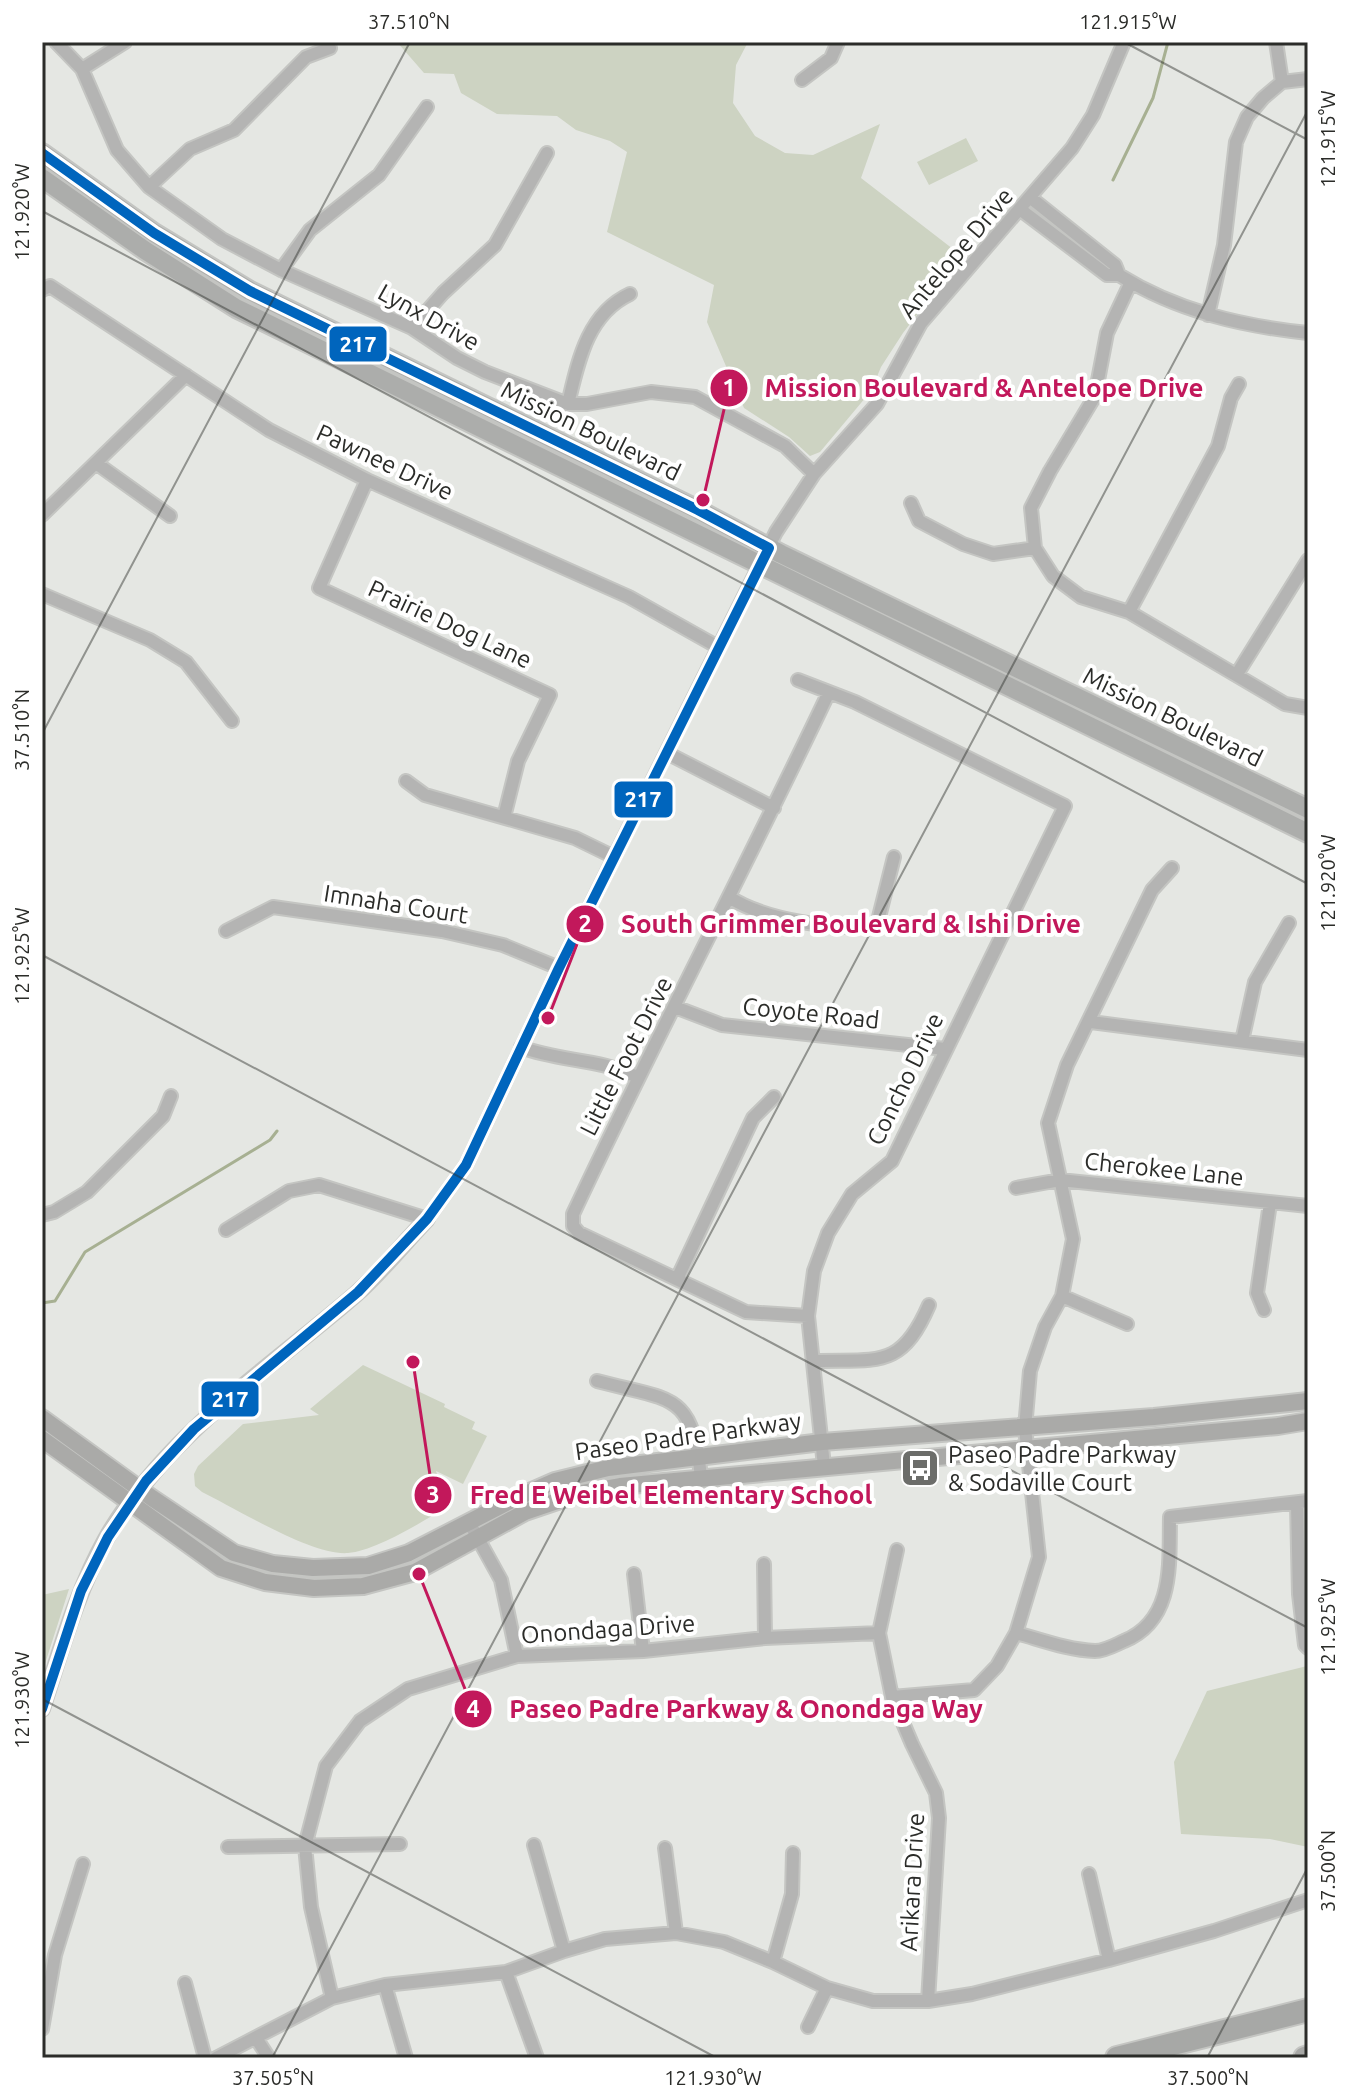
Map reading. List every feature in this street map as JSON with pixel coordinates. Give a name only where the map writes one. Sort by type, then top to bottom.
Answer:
[{"type":"highway","points":[[1117,2058],[1308,2010]]},
{"type":"main road","name":"Mission Boulevard","points":[[42,153],[154,233],[250,291],[698,510],[769,548],[1308,809]]},
{"type":"main road","name":"Mission Boulevard","points":[[42,178],[146,251],[236,308],[1308,833]]},
{"type":"main road","name":"Paseo Padre Parkway","points":[[42,1418],[221,1568],[265,1582],[314,1588],[363,1586],[415,1572],[514,1499],[574,1474],[699,1455],[822,1442],[1025,1428],[1308,1401]]},
{"type":"main road","name":"Paseo Padre Parkway","points":[[474,1531],[581,1493],[701,1477],[1308,1421]]},
{"type":"main road","name":"Paseo Padre Parkway","points":[[42,1439],[135,1496]]},
{"type":"street","name":"Lynx Drive","points":[[56,42],[82,69],[117,150],[149,187],[222,239],[281,270],[412,328],[457,358],[485,372],[568,404],[587,404],[651,392],[695,397],[785,446],[814,474]]},
{"type":"street","points":[[82,69],[125,42]]},
{"type":"street","points":[[802,80],[831,58],[838,42]]},
{"type":"street","name":"Antelope Drive","points":[[427,1219],[466,1165],[559,968],[776,532],[814,474],[877,404],[921,323],[1072,148],[1093,115],[1124,42]]},
{"type":"street","points":[[1276,42],[1282,82]]},
{"type":"street","points":[[149,187],[190,149],[234,130],[306,57],[330,48]]},
{"type":"street","points":[[1208,315],[1224,245],[1236,142],[1247,117],[1263,98],[1282,82],[1308,79]]},
{"type":"street","points":[[281,270],[310,230],[379,175],[427,107]]},
{"type":"street","points":[[412,328],[443,293],[495,245],[547,153]]},
{"type":"street","points":[[1031,198],[1115,265],[1125,278]]},
{"type":"street","points":[[1021,210],[1107,275],[1125,278],[1176,304],[1208,315],[1261,328],[1308,333]]},
{"type":"street","points":[[1125,278],[1107,333],[1095,396],[1031,508],[1035,548],[1053,576],[1081,597],[1129,612],[1285,704],[1308,708]]},
{"type":"street","name":"Pawnee Drive","points":[[46,288],[269,430],[367,480],[629,597],[718,647]]},
{"type":"street","points":[[568,404],[582,346],[614,302],[630,294]]},
{"type":"street","points":[[42,515],[186,375]]},
{"type":"street","points":[[1129,612],[1218,446],[1231,398],[1239,384]]},
{"type":"street","points":[[96,463],[170,516]]},
{"type":"street","name":"Prairie Dog Lane","points":[[367,480],[319,588],[550,695],[518,761],[504,817]]},
{"type":"street","points":[[911,503],[919,521],[963,544],[993,554],[1035,548]]},
{"type":"street","points":[[1237,674],[1308,560]]},
{"type":"street","points":[[42,594],[150,640],[186,662],[232,721]]},
{"type":"street","points":[[798,680],[829,692]]},
{"type":"street","name":"Concho Drive","points":[[824,1466],[808,1316],[814,1271],[828,1233],[852,1194],[892,1161],[1065,806],[829,692]]},
{"type":"street","name":"Little Foot Drive","points":[[677,1279],[579,1233],[573,1226],[573,1214],[637,1077],[675,1007],[829,692]]},
{"type":"street","points":[[667,753],[774,808]]},
{"type":"street","points":[[406,781],[425,795],[575,838],[614,857]]},
{"type":"street","points":[[729,897],[766,916],[859,928],[877,925],[894,857]]},
{"type":"street","points":[[892,1697],[974,1690],[997,1666],[1016,1633],[1039,1557],[1026,1449],[1030,1371],[1045,1327],[1062,1296],[1073,1239],[1048,1123],[1067,1065],[1091,1022],[1152,890],[1172,868]]},
{"type":"street","name":"Imnaha Court","points":[[226,931],[273,907],[442,931],[503,945],[559,968]]},
{"type":"street","points":[[1242,1041],[1255,982],[1289,923]]},
{"type":"street","name":"Coyote Road","points":[[675,1007],[722,1025],[945,1049]]},
{"type":"street","points":[[1091,1022],[1308,1050]]},
{"type":"street","points":[[521,1047],[547,1055],[606,1064],[637,1077]]},
{"type":"street","points":[[42,1215],[54,1212],[87,1192],[163,1116],[171,1096]]},
{"type":"street","points":[[774,1097],[753,1118],[677,1279],[746,1312],[808,1316]]},
{"type":"street","name":"Cherokee Lane","points":[[1016,1188],[1060,1180],[1308,1206]]},
{"type":"street","points":[[42,1709],[81,1591],[108,1537],[135,1496],[180,1441],[358,1292],[427,1219],[319,1185],[289,1191],[226,1230]]},
{"type":"street","points":[[1264,1310],[1257,1293],[1270,1203]]},
{"type":"street","points":[[1062,1296],[1127,1324]]},
{"type":"street","points":[[815,1361],[875,1359],[890,1355],[905,1347],[929,1305]]},
{"type":"street","points":[[597,1381],[674,1401],[690,1419],[701,1477]]},
{"type":"street","points":[[1016,1633],[1071,1648],[1099,1651],[1137,1636],[1159,1613],[1169,1577],[1170,1517],[1303,1503],[1299,1594],[1305,1645],[1308,1648]]},
{"type":"street","points":[[474,1531],[501,1580],[517,1656]]},
{"type":"street","points":[[879,1633],[897,1550]]},
{"type":"street","points":[[764,1564],[765,1638]]},
{"type":"street","points":[[634,1574],[643,1651]]},
{"type":"street","name":"Onondaga Drive","points":[[332,1998],[311,1907],[305,1846],[326,1766],[360,1721],[408,1689],[517,1656],[643,1651],[765,1638],[879,1633]]},
{"type":"street","name":"Arikara Drive","points":[[879,1633],[892,1697],[936,1793],[939,1818],[928,2001]]},
{"type":"street","points":[[228,1847],[400,1844]]},
{"type":"street","points":[[534,1845],[564,1951]]},
{"type":"street","points":[[665,1848],[676,1933]]},
{"type":"street","points":[[773,1962],[792,1894],[793,1853]]},
{"type":"street","points":[[42,2029],[55,1955],[83,1864]]},
{"type":"street","points":[[1089,1874],[1109,1960]]},
{"type":"street","points":[[216,2058],[332,1998],[385,1985],[506,1972],[605,1939],[676,1933],[724,1942],[827,1988],[873,2001],[928,2001],[972,1994],[1109,1960],[1214,1931],[1308,1900]]},
{"type":"street","points":[[506,1972],[537,2058]]},
{"type":"street","points":[[185,1983],[205,2058]]},
{"type":"street","points":[[385,1985],[406,2058]]},
{"type":"street","points":[[808,2027],[827,1988]]},
{"type":"street","points":[[256,2038],[269,2058]]},
{"type":"green space","points":[[397,42],[748,42],[736,65],[733,103],[755,136],[785,153],[813,155],[880,124],[861,178],[962,256],[903,333],[881,367],[871,391],[820,452],[810,456],[789,437],[744,408],[707,322],[714,285],[607,232],[627,152],[610,141],[576,130],[557,116],[497,114],[461,93],[454,74],[424,73]]},
{"type":"green space","points":[[966,138],[978,161],[929,185],[917,162]]},
{"type":"green space","points":[[363,1365],[445,1404],[444,1407],[475,1422],[472,1429],[487,1436],[463,1484],[436,1471],[447,1506],[372,1547],[348,1553],[333,1552],[295,1540],[195,1486],[194,1474],[198,1466],[243,1424],[319,1415],[310,1409]]},
{"type":"green space","points":[[69,1589],[42,1673],[42,1595]]},
{"type":"green space","points":[[1307,1666],[1308,1847],[1270,1839],[1181,1834],[1174,1762],[1207,1691]]},
{"type":"waterway","points":[[1113,180],[1153,98],[1168,42]]},
{"type":"waterway","points":[[42,1303],[55,1301],[85,1252],[270,1140],[277,1131]]},
{"type":"transit line","name":"217","points":[[42,153],[154,233],[250,291],[698,510],[769,548],[559,968],[466,1165],[427,1219],[358,1292],[194,1429],[146,1481],[108,1537],[81,1591],[42,1709]]},
{"type":"place","name":"Mission Boulevard & Antelope Drive","points":[[703,500]]},
{"type":"place","name":"South Grimmer Boulevard & Ishi Drive","points":[[548,1018]]},
{"type":"place","name":"Fred E Weibel Elementary School","points":[[413,1362]]},
{"type":"place","name":"Paseo Padre Parkway & Sodaville Court","points":[[920,1468]]},
{"type":"place","name":"Paseo Padre Parkway & Onondaga Way","points":[[419,1574]]}]
